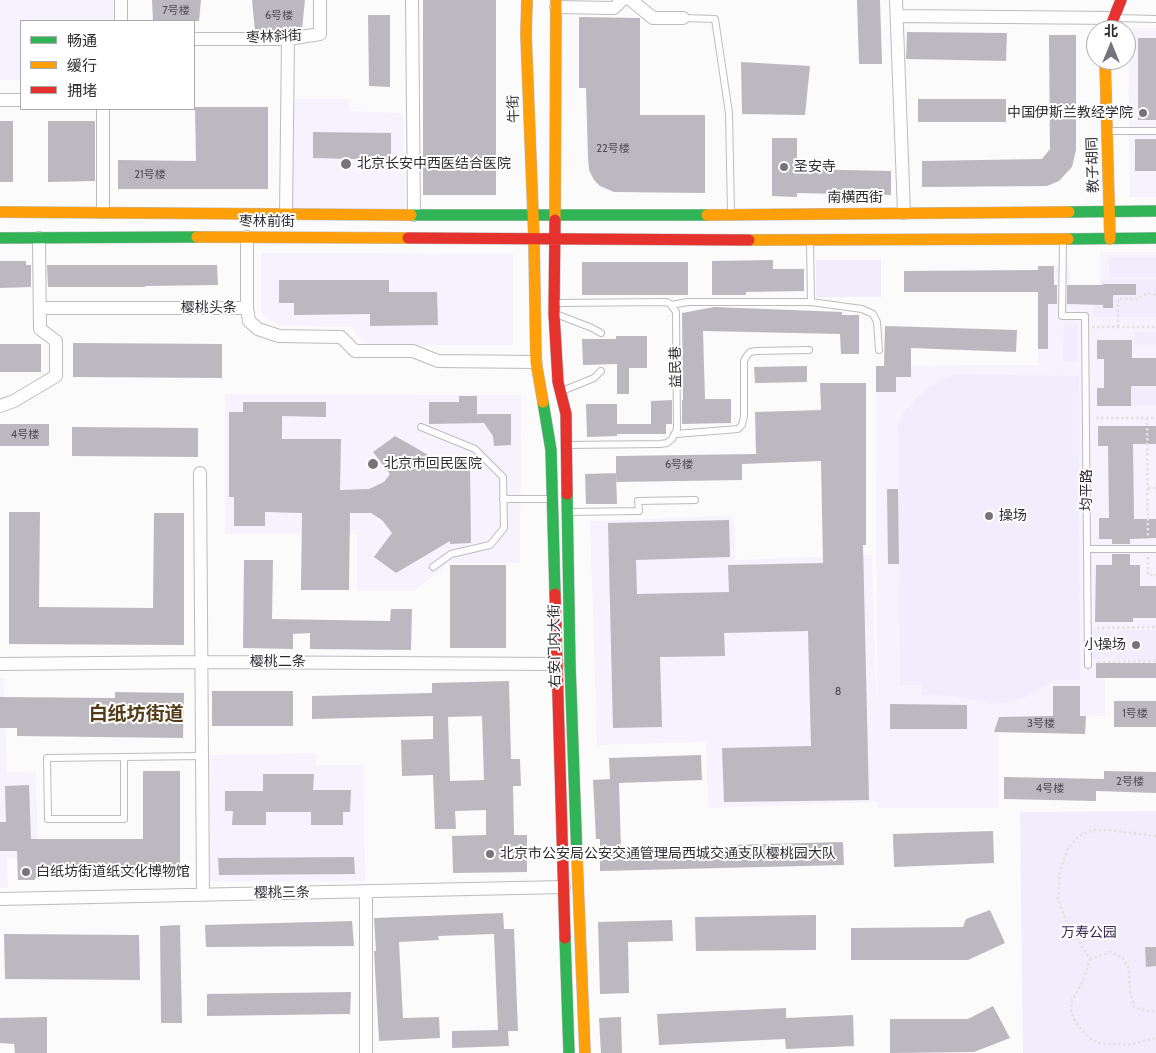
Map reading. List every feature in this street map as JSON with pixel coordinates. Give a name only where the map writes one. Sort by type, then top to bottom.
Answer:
[{"type":"main road","name":"牛街","points":[[526,0],[534,239]]},
{"type":"main road","points":[[1114,20],[1121,0]]},
{"type":"main road","points":[[554,215],[556,4]]},
{"type":"main road","name":"教子胡同","points":[[1105,70],[1110,239]]},
{"type":"main road","name":"南横西街","points":[[533,216],[1156,211]]},
{"type":"main road","name":"枣林前街","points":[[0,212],[533,216]]},
{"type":"main road","name":"右安门内大街","points":[[554,215],[554,309],[558,382],[566,414],[570,664],[585,1053]]},
{"type":"main road","name":"枣林前街","points":[[0,238],[247,236],[554,239]]},
{"type":"main road","points":[[554,239],[1156,238]]},
{"type":"main road","name":"右安门内大街","points":[[534,239],[536,362],[551,450],[569,1053]]},
{"type":"main road","points":[[556,664],[570,664]]},
{"type":"main road","points":[[564,887],[578,886]]},
{"type":"street","points":[[121,0],[121,20]]},
{"type":"street","name":"枣林斜街","points":[[195,39],[288,39],[320,34],[320,0]]},
{"type":"street","points":[[412,0],[414,215]]},
{"type":"street","points":[[556,4],[614,8],[622,0]]},
{"type":"street","points":[[631,0],[653,18],[683,18]]},
{"type":"street","points":[[896,0],[904,213]]},
{"type":"street","points":[[897,16],[1086,23]]},
{"type":"street","points":[[286,215],[288,39]]},
{"type":"street","points":[[0,100],[20,100]]},
{"type":"street","points":[[103,110],[103,212]]},
{"type":"street","points":[[247,236],[247,308]]},
{"type":"street","points":[[0,406],[14,401],[56,376],[56,341],[40,329],[39,238]]},
{"type":"street","name":"樱桃头条","points":[[40,308],[247,308],[249,321],[258,329],[279,336],[341,337],[355,351],[413,351],[438,361],[536,362]]},
{"type":"street","points":[[200,473],[203,895]]},
{"type":"street","name":"樱桃二条","points":[[0,664],[202,662],[556,664]]},
{"type":"street","name":"樱桃三条","points":[[0,899],[564,887]]},
{"type":"street","points":[[366,892],[366,1053]]},
{"type":"lane","points":[[683,18],[715,19],[729,113],[731,214]]},
{"type":"lane","points":[[1136,21],[1156,19]]},
{"type":"lane","points":[[1107,131],[1156,131]]},
{"type":"lane","name":"均平路","points":[[1063,239],[1062,316],[1085,316],[1088,663]]},
{"type":"lane","points":[[810,240],[811,302]]},
{"type":"lane","points":[[554,309],[667,302],[672,305],[688,302],[811,302],[862,309],[873,314],[877,322],[879,350]]},
{"type":"lane","name":"益民巷","points":[[672,305],[676,312],[676,434]]},
{"type":"lane","points":[[554,309],[601,333]]},
{"type":"lane","points":[[566,445],[660,444],[667,443],[676,434],[738,429],[742,425],[744,416],[744,361],[750,352],[809,350]]},
{"type":"lane","points":[[561,391],[594,378],[601,371]]},
{"type":"lane","points":[[421,427],[475,449],[503,478],[504,528],[490,545],[451,554],[433,566]]},
{"type":"lane","points":[[503,499],[553,499]]},
{"type":"lane","points":[[568,512],[639,511],[638,501],[695,500]]},
{"type":"lane","points":[[1087,550],[1156,549]]},
{"type":"lane","points":[[124,757],[124,819],[48,819],[47,758],[124,757],[202,756]]},
{"type":"path","points":[[1118,327],[1118,299],[1138,299],[1147,293],[1156,295]]},
{"type":"path","points":[[1085,327],[1156,327]]},
{"type":"path","points":[[1086,418],[1156,418]]},
{"type":"path","points":[[1147,418],[1148,575],[1156,575]]},
{"type":"path","points":[[1148,488],[1156,488]]},
{"type":"path","points":[[1088,628],[1156,627]]},
{"type":"path","points":[[1088,663],[1156,662]]},
{"type":"path","points":[[1090,959],[1066,923],[1058,899],[1060,872],[1068,848],[1079,836],[1094,830],[1156,836]]},
{"type":"path","points":[[1090,959],[1111,952],[1123,958],[1129,968],[1130,991],[1134,1007],[1146,1011],[1156,1011]]},
{"type":"path","points":[[1090,959],[1083,981],[1072,1000],[1071,1010],[1076,1021],[1088,1037],[1098,1043],[1128,1045],[1156,1038]]},
{"type":"shaded area","points":[[0,0],[116,0],[116,20],[20,20],[20,80],[0,80]]},
{"type":"shaded area","name":"中国伊斯兰教经学院","points":[[1136,28],[1156,28],[1156,197],[1130,197],[1128,70],[1136,70]]},
{"type":"shaded area","name":"北京长安中西医结合医院","points":[[288,99],[349,99],[350,111],[403,113],[406,215],[286,215]]},
{"type":"shaded area","points":[[1100,252],[1156,252],[1156,678],[1105,678],[1105,716],[999,717],[999,808],[878,808],[877,802],[708,808],[706,742],[597,745],[590,521],[734,516],[736,560],[872,555],[877,722],[876,366],[1038,365],[1038,285],[1055,285],[1055,265],[1070,265],[1070,285],[1100,285]]},
{"type":"shaded area","points":[[261,253],[513,254],[513,345],[364,345],[352,327],[280,326],[261,315]]},
{"type":"shaded area","name":"北京市回民医院","points":[[225,394],[521,395],[520,563],[449,563],[414,591],[357,591],[357,534],[225,534]]},
{"type":"shaded area","points":[[4,678],[7,773],[36,772],[38,857],[7,858],[8,888],[0,888],[0,679]]},
{"type":"shaded area","points":[[316,753],[316,765],[364,765],[365,881],[210,882],[209,755]]},
{"type":"green space","points":[[1109,257],[1156,257],[1156,277],[1109,277]]},
{"type":"green space","points":[[816,260],[881,260],[881,297],[816,297]]},
{"type":"green space","points":[[1100,280],[1156,280],[1156,317],[1093,317],[1093,305],[1100,304]]},
{"type":"green space","points":[[1064,322],[1078,323],[1077,362],[1063,362]]},
{"type":"green space","points":[[1135,332],[1156,332],[1156,345],[1134,345]]},
{"type":"green space","name":"操场","points":[[954,374],[1079,376],[1080,680],[1055,680],[1016,701],[994,704],[954,696],[922,695],[921,685],[900,685],[898,424],[905,411],[918,396],[935,383]]},
{"type":"green space","points":[[1131,386],[1156,386],[1156,406],[1131,406]]},
{"type":"green space","points":[[1091,630],[1113,631],[1113,659],[1091,659]]},
{"type":"green space","name":"小操场","points":[[1116,630],[1156,630],[1156,660],[1115,660]]},
{"type":"green space","name":"万寿公园","points":[[1156,811],[1156,1053],[1023,1053],[1020,812]]},
{"type":"building","points":[[152,0],[201,0],[199,21],[153,20]]},
{"type":"building","points":[[252,0],[305,0],[302,29],[255,31]]},
{"type":"building","points":[[423,0],[496,0],[496,195],[423,195]]},
{"type":"building","points":[[857,0],[880,0],[882,64],[859,64]]},
{"type":"building","points":[[368,15],[390,15],[390,87],[369,86]]},
{"type":"building","points":[[579,17],[640,18],[640,115],[705,115],[705,193],[614,192],[600,186],[594,180],[589,170],[586,88],[579,88]]},
{"type":"building","points":[[907,32],[1007,33],[1006,61],[906,59]]},
{"type":"building","points":[[1049,35],[1076,35],[1076,150],[1072,167],[1059,181],[1047,186],[922,187],[922,161],[1042,159],[1050,149]]},
{"type":"building","points":[[1138,38],[1156,38],[1156,120],[1138,120]]},
{"type":"building","points":[[741,62],[810,66],[805,115],[742,114]]},
{"type":"building","points":[[918,99],[1006,99],[1006,122],[918,122]]},
{"type":"building","points":[[195,107],[268,107],[268,189],[118,189],[118,160],[196,161]]},
{"type":"building","points":[[0,121],[13,121],[13,182],[0,182]]},
{"type":"building","points":[[48,121],[95,121],[95,181],[48,182]]},
{"type":"building","points":[[313,132],[391,133],[391,160],[313,158]]},
{"type":"building","points":[[772,138],[797,138],[797,169],[891,171],[891,195],[797,193],[797,197],[772,196]]},
{"type":"building","points":[[1135,139],[1156,139],[1156,171],[1135,171]]},
{"type":"building","points":[[773,260],[773,269],[804,269],[804,291],[746,292],[746,295],[712,295],[712,261]]},
{"type":"building","points":[[0,261],[26,261],[26,265],[31,265],[31,287],[0,288]]},
{"type":"building","points":[[582,262],[688,262],[688,295],[582,295]]},
{"type":"building","points":[[47,265],[217,265],[218,285],[48,287]]},
{"type":"building","points":[[1038,266],[1054,266],[1054,285],[1057,285],[1057,304],[1048,304],[1048,349],[1038,349],[1038,292],[904,292],[904,271],[1038,270]]},
{"type":"building","points":[[279,280],[389,280],[389,292],[437,292],[438,325],[370,326],[370,314],[294,315],[294,303],[279,303]]},
{"type":"building","points":[[1136,284],[1136,295],[1113,295],[1113,308],[1103,308],[1103,305],[1067,304],[1067,285]]},
{"type":"building","points":[[714,307],[842,312],[842,315],[859,315],[859,354],[841,354],[840,334],[703,331],[705,399],[731,399],[731,423],[682,424],[682,313]]},
{"type":"building","points":[[885,326],[1017,330],[1016,352],[911,348],[911,377],[896,377],[896,392],[876,392],[876,366],[884,366]]},
{"type":"building","points":[[616,336],[647,336],[647,368],[629,368],[629,394],[617,394],[617,364],[583,365],[582,339],[616,339]]},
{"type":"building","points":[[1097,340],[1132,340],[1132,358],[1156,358],[1156,386],[1131,386],[1131,406],[1097,406],[1097,388],[1104,388],[1104,359],[1097,359]]},
{"type":"building","points":[[73,343],[222,344],[222,378],[73,377]]},
{"type":"building","points":[[0,344],[41,344],[41,372],[0,372]]},
{"type":"building","points":[[807,366],[807,382],[755,383],[754,367]]},
{"type":"building","points":[[820,383],[866,383],[866,545],[863,545],[869,800],[724,802],[722,748],[811,746],[808,631],[724,633],[725,656],[660,657],[662,727],[613,728],[608,523],[729,520],[730,557],[636,560],[637,594],[729,592],[728,565],[823,563],[821,461],[742,464],[742,480],[616,482],[616,456],[756,454],[755,412],[821,410]]},
{"type":"building","points":[[459,396],[477,396],[477,414],[511,414],[511,445],[494,446],[493,436],[484,423],[429,424],[429,402],[459,402]]},
{"type":"building","points":[[672,400],[672,424],[666,424],[666,434],[617,434],[617,436],[587,437],[586,404],[617,404],[617,424],[651,424],[651,401]]},
{"type":"building","points":[[243,402],[326,402],[326,417],[282,416],[282,439],[341,439],[340,490],[369,489],[384,482],[390,474],[373,452],[395,436],[444,464],[470,464],[471,543],[450,544],[450,541],[396,573],[374,557],[392,533],[382,520],[371,513],[350,513],[349,590],[301,590],[302,513],[265,512],[265,526],[234,526],[234,497],[229,497],[229,412],[243,412]]},
{"type":"building","points":[[0,424],[49,424],[49,446],[0,446]]},
{"type":"building","points":[[1098,426],[1156,426],[1156,444],[1133,444],[1134,519],[1156,519],[1156,538],[1130,539],[1130,544],[1112,544],[1112,539],[1099,539],[1099,518],[1109,518],[1108,446],[1098,446]]},
{"type":"building","points":[[72,427],[198,428],[198,457],[72,456]]},
{"type":"building","points":[[616,473],[617,504],[586,504],[585,474]]},
{"type":"building","points":[[887,489],[898,489],[899,564],[888,564]]},
{"type":"building","points":[[9,512],[40,512],[39,607],[153,608],[154,513],[184,513],[184,645],[9,644]]},
{"type":"building","points":[[1112,554],[1130,554],[1130,565],[1140,565],[1140,586],[1156,586],[1156,618],[1133,618],[1133,622],[1095,622],[1096,565],[1112,565]]},
{"type":"building","points":[[244,560],[273,560],[272,619],[390,621],[391,609],[412,609],[411,650],[310,649],[310,633],[293,634],[293,649],[243,648]]},
{"type":"building","points":[[450,565],[506,565],[506,648],[450,648]]},
{"type":"building","points":[[1096,663],[1156,663],[1156,678],[1096,678]]},
{"type":"building","points":[[509,681],[511,759],[520,759],[521,786],[513,786],[514,835],[527,835],[527,872],[453,873],[452,836],[486,835],[486,810],[455,811],[456,829],[435,829],[433,775],[402,776],[401,740],[433,739],[433,716],[312,719],[312,696],[432,693],[432,683]],"holes":[[[482,716],[484,780],[450,781],[448,717]]]},
{"type":"building","points":[[1053,686],[1080,686],[1080,716],[1086,716],[1085,734],[994,732],[999,717],[1053,716]]},
{"type":"building","points":[[212,691],[293,691],[293,726],[212,726]]},
{"type":"building","points":[[115,692],[184,693],[183,738],[17,736],[17,728],[0,728],[0,697],[115,698]]},
{"type":"building","points":[[1114,701],[1156,701],[1156,727],[1114,727]]},
{"type":"building","points":[[890,704],[967,705],[967,729],[890,729]]},
{"type":"building","points":[[701,755],[702,780],[619,783],[621,851],[728,849],[728,845],[843,842],[844,865],[600,871],[600,839],[596,839],[593,780],[610,779],[609,758]]},
{"type":"building","points":[[143,771],[180,771],[180,877],[35,878],[35,880],[18,880],[17,851],[0,851],[0,822],[6,822],[5,786],[29,785],[31,839],[143,839]]},
{"type":"building","points":[[1104,771],[1156,772],[1156,793],[1096,791],[1096,801],[1004,799],[1004,777],[1104,779]]},
{"type":"building","points":[[263,774],[314,774],[313,790],[351,790],[350,812],[343,812],[343,825],[311,825],[311,812],[266,812],[266,825],[232,825],[233,811],[225,811],[225,791],[263,791]]},
{"type":"building","points":[[993,831],[994,863],[894,867],[893,834]]},
{"type":"building","points":[[354,857],[355,874],[219,875],[218,858]]},
{"type":"building","points":[[990,910],[1005,943],[968,960],[851,960],[851,928],[963,927],[966,919]]},
{"type":"building","points":[[503,913],[504,929],[514,929],[518,1031],[508,1031],[509,1046],[452,1048],[452,1031],[498,1030],[494,934],[438,936],[439,940],[399,942],[403,1018],[439,1017],[440,1038],[379,1041],[374,918]]},
{"type":"building","points":[[816,915],[816,950],[696,951],[695,917]]},
{"type":"building","points":[[672,920],[673,941],[628,942],[629,993],[600,994],[598,922]]},
{"type":"building","points":[[352,921],[354,946],[206,947],[205,925]]},
{"type":"building","points":[[180,925],[182,1023],[161,1023],[160,926]]},
{"type":"building","points":[[4,934],[139,935],[140,980],[5,979]]},
{"type":"building","points":[[1145,947],[1156,947],[1156,966],[1146,967]]},
{"type":"building","points":[[351,992],[350,1014],[207,1016],[207,994]]},
{"type":"building","points":[[993,1006],[1010,1038],[974,1052],[890,1053],[890,1019],[968,1019]]},
{"type":"building","points":[[786,1008],[786,1018],[853,1015],[854,1046],[786,1049],[785,1039],[659,1045],[657,1014]]},
{"type":"building","points":[[47,1017],[47,1053],[15,1053],[14,1044],[0,1043],[0,1018]]},
{"type":"building","points":[[621,1017],[622,1053],[601,1053],[599,1018]]},
{"type":"traffic: fast","points":[[1069,212],[1156,211]]},
{"type":"traffic: fast","points":[[411,215],[707,215]]},
{"type":"traffic: fast","points":[[0,238],[197,237]]},
{"type":"traffic: fast","points":[[1068,239],[1156,238]]},
{"type":"traffic: fast","points":[[543,402],[551,450],[555,594]]},
{"type":"traffic: fast","points":[[567,494],[570,664],[577,858]]},
{"type":"traffic: fast","points":[[565,938],[569,1053]]},
{"type":"traffic: slow","points":[[527,0],[526,34],[534,239],[536,362],[543,402]]},
{"type":"traffic: slow","points":[[555,220],[556,0]]},
{"type":"traffic: slow","points":[[1105,70],[1110,239]]},
{"type":"traffic: slow","points":[[0,212],[411,215]]},
{"type":"traffic: slow","points":[[707,215],[1069,212]]},
{"type":"traffic: slow","points":[[197,237],[408,238]]},
{"type":"traffic: slow","points":[[749,240],[1068,239]]},
{"type":"traffic: slow","points":[[577,858],[585,1053]]},
{"type":"traffic: jam","points":[[1113,20],[1121,0]]},
{"type":"traffic: jam","points":[[555,220],[554,314],[558,382],[566,414],[567,494]]},
{"type":"traffic: jam","points":[[408,238],[749,240]]},
{"type":"traffic: jam","points":[[555,594],[565,938]]},
{"type":"place","name":"中国伊斯兰教经学院","points":[[1143,113]]},
{"type":"place","name":"北京长安中西医结合医院","points":[[346,164]]},
{"type":"place","name":"圣安寺","points":[[784,167]]},
{"type":"place","name":"北京市回民医院","points":[[373,464]]},
{"type":"place","name":"操场","points":[[989,516]]},
{"type":"place","name":"小操场","points":[[1136,645]]},
{"type":"place","name":"北京市公安局公安交通管理局西城交通支队樱桃园大队","points":[[490,854]]},
{"type":"place","name":"白纸坊街道纸文化博物馆","points":[[26,872]]},
{"type":"district","name":"白纸坊街道","points":[[136,714]]}]
